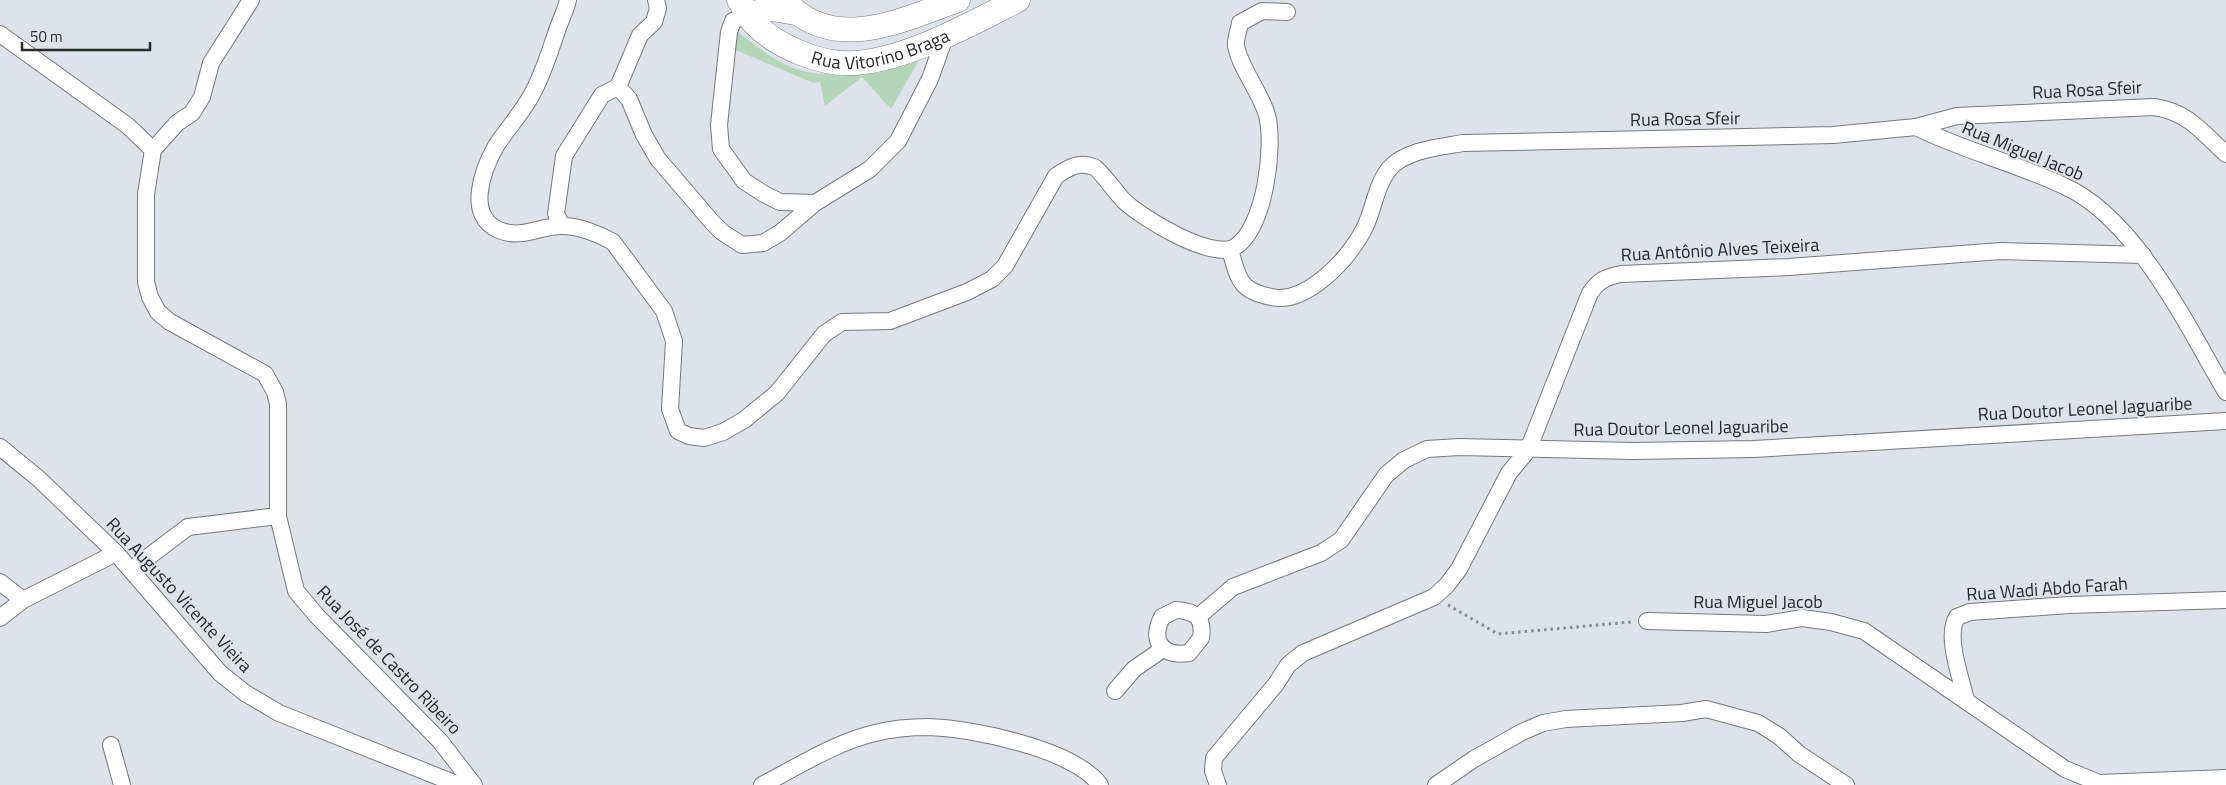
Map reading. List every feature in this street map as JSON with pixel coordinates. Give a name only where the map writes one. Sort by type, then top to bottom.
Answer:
[{"type":"main road","points":[[744,7],[772,9],[790,6],[826,27],[846,30],[874,29],[958,0]]},
{"type":"main road","name":"Rua Vitorino Braga","points":[[744,7],[766,34],[791,50],[823,59],[855,63],[876,60],[945,37],[1018,0]]},
{"type":"street","points":[[0,34],[128,126],[154,150],[177,123],[192,113],[202,97],[212,63],[251,0]]},
{"type":"street","points":[[568,0],[546,68],[530,98],[496,147],[479,192],[479,205],[483,217],[498,230],[523,234],[562,226],[602,236],[614,242],[664,311],[674,341],[670,409],[678,431],[689,436],[704,438],[723,432],[744,420],[777,393],[824,334],[842,322],[868,320],[890,322],[967,292],[992,279],[1005,266],[1056,176],[1069,167],[1084,165],[1097,168],[1123,201],[1139,214],[1205,246],[1216,250],[1230,250],[1242,242],[1251,230],[1262,202],[1270,143],[1267,116],[1236,45],[1240,24],[1262,10],[1287,12]]},
{"type":"street","points":[[562,226],[556,214],[564,156],[602,95],[618,87],[640,36],[654,22],[658,8],[656,0]]},
{"type":"street","points":[[744,7],[733,21],[728,32],[719,125],[721,148],[744,181],[764,194],[780,202],[815,203]]},
{"type":"street","points":[[618,87],[629,99],[644,135],[658,159],[712,222],[732,240],[742,245],[763,243],[780,233],[815,203],[870,168],[898,141],[930,79],[945,37]]},
{"type":"street","name":"Rua Rosa Sfeir","points":[[1230,250],[1240,282],[1253,293],[1276,298],[1289,298],[1301,294],[1324,279],[1346,256],[1364,230],[1380,185],[1389,169],[1404,158],[1442,146],[1463,143],[1833,135],[1916,126],[1957,116],[2154,107],[2172,110],[2188,119],[2226,154]]},
{"type":"street","name":"Rua Miguel Jacob","points":[[1916,126],[1951,144],[2065,186],[2107,213],[2143,255],[2226,392]]},
{"type":"street","name":"Rua José de Castro Ribeiro","points":[[154,150],[146,194],[146,282],[150,297],[158,312],[170,322],[265,374],[276,392],[278,404],[278,516],[296,591],[317,616],[440,741],[474,785]]},
{"type":"street","name":"Rua Antônio Alves Teixeira","points":[[1434,597],[1447,585],[1459,569],[1509,473],[1528,450],[1590,293],[1597,282],[1607,277],[1621,274],[1789,267],[2001,251],[2143,255]]},
{"type":"street","name":"Rua Doutor Leonel Jaguaribe","points":[[1199,616],[1234,587],[1321,553],[1341,540],[1386,475],[1404,460],[1428,449],[1459,447],[1633,451],[1754,449],[2226,421]]},
{"type":"street","name":"Rua Augusto Vicente Vieira","points":[[0,447],[39,479],[116,553],[220,673],[245,693],[279,713],[459,785]]},
{"type":"street","points":[[131,570],[188,527],[278,516]]},
{"type":"street","points":[[0,618],[23,600],[116,553]]},
{"type":"street","points":[[0,582],[23,600]]},
{"type":"street","points":[[1218,785],[1213,771],[1214,758],[1276,684],[1288,665],[1303,653],[1434,597]]},
{"type":"street","name":"Rua Wadi Abdo Farah","points":[[1966,700],[1952,639],[1952,626],[1958,616],[1970,612],[2059,606],[2226,600]]},
{"type":"street","points":[[1176,610],[1193,612],[1199,616],[1201,638],[1193,649],[1189,652],[1173,654],[1163,649],[1158,641],[1162,617],[1176,610]]},
{"type":"street","name":"Rua Miguel Jacob","points":[[1647,621],[1766,624],[1802,618],[1847,626],[1864,631],[2064,769],[2099,783],[2226,778]]},
{"type":"street","points":[[1116,691],[1134,669],[1163,649]]},
{"type":"street","points":[[1436,785],[1474,759],[1522,732],[1543,723],[1566,719],[1706,710],[1758,723],[1779,736],[1799,754],[1846,785]]},
{"type":"street","points":[[762,785],[850,741],[876,732],[927,727],[969,732],[1027,745],[1074,764],[1096,779],[1100,785]]},
{"type":"street","points":[[111,745],[122,785]]},
{"type":"path","points":[[1434,597],[1498,634],[1647,621]]},
{"type":"green space","points":[[738,32],[778,61],[808,72],[840,74],[872,70],[919,60],[891,109],[862,77],[825,106],[820,82],[814,83],[733,49]]}]
